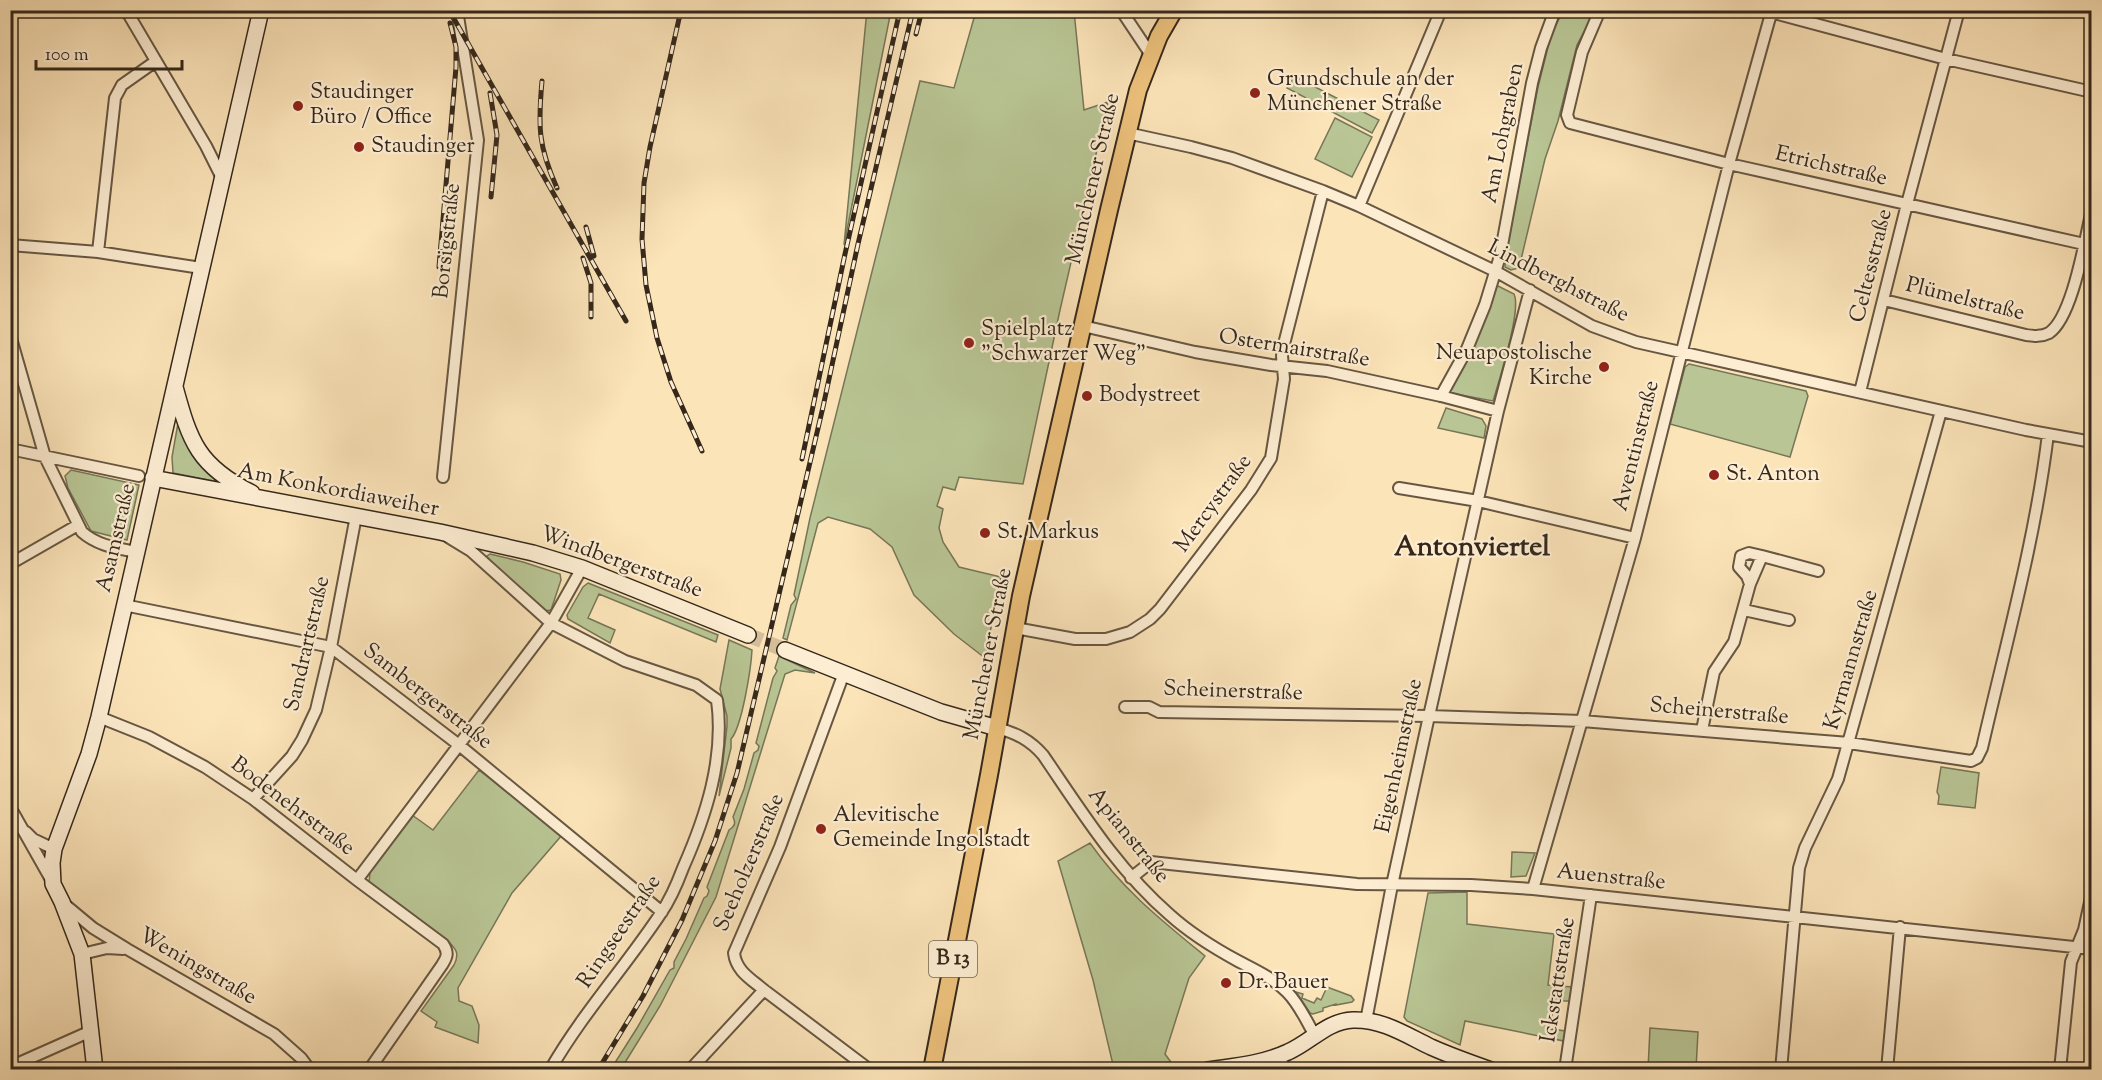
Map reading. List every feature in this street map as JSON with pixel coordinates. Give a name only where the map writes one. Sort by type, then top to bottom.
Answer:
[{"type":"main road","name":"Münchener Straße","points":[[932,1070],[1015,628],[1127,133],[1138,90],[1161,34],[1174,10]]},
{"type":"street","points":[[126,10],[206,146],[222,178]]},
{"type":"street","name":"Asamstraße","points":[[95,1070],[82,954],[53,884],[54,849],[86,763],[99,717],[136,552],[146,477],[175,384],[261,10]]},
{"type":"street","name":"Borsigstraße","points":[[443,477],[478,140],[457,10]]},
{"type":"street","points":[[1121,10],[1152,55]]},
{"type":"street","points":[[1359,206],[1441,10]]},
{"type":"street","name":"Am Lohgraben","points":[[1441,396],[1467,349],[1485,304],[1500,256],[1532,83],[1541,48],[1555,10]]},
{"type":"street","name":"Etrichstraße","points":[[1600,10],[1582,52],[1567,115],[1570,123],[1729,164],[2084,244]]},
{"type":"street","name":"Celtesstraße","points":[[1860,392],[1959,10]]},
{"type":"street","points":[[1770,11],[1946,59],[2091,92]]},
{"type":"street","name":"Aventinstraße","points":[[1533,889],[1635,538],[1680,353],[1770,11]]},
{"type":"street","points":[[98,252],[115,98],[122,86],[156,61]]},
{"type":"street","name":"Lindberghstraße","points":[[1127,133],[1232,158],[1323,191],[1495,271],[1602,330],[1636,342],[1941,411],[2091,442]]},
{"type":"street","name":"Mercystraße","points":[[1015,628],[1075,639],[1106,639],[1130,632],[1150,619],[1160,609],[1251,490],[1271,458],[1283,387],[1283,348],[1323,191]]},
{"type":"street","name":"Plümelstraße","points":[[1884,300],[2026,335],[2043,336],[2055,327],[2078,273],[2091,210]]},
{"type":"street","points":[[10,245],[98,252],[201,268]]},
{"type":"street","points":[[1478,501],[1498,411],[1530,290]]},
{"type":"street","name":"Ostermairstraße","points":[[1083,326],[1196,352],[1315,369],[1441,396],[1498,411]]},
{"type":"street","points":[[10,335],[45,457],[82,532],[90,540],[100,544],[136,552]]},
{"type":"street","points":[[175,384],[187,430],[203,456],[223,477],[268,501]]},
{"type":"street","name":"Kyrmannstraße","points":[[1781,1070],[1799,868],[1805,848],[1838,779],[1941,411]]},
{"type":"street","name":"Scheinerstraße","points":[[1125,707],[1149,707],[1159,712],[1582,721],[1849,743],[1971,761],[1980,754],[2035,521],[2048,434]]},
{"type":"street","points":[[10,449],[146,477]]},
{"type":"street","name":"Am Konkordiaweiher","points":[[146,477],[440,532],[471,551],[551,623],[625,661],[696,685],[717,700]]},
{"type":"street","points":[[1399,488],[1478,501],[1635,538]]},
{"type":"street","name":"Eigenheimstraße","points":[[1366,1021],[1392,885],[1478,501]]},
{"type":"street","name":"Sandrartstraße","points":[[253,799],[282,769],[302,740],[316,710],[331,647],[356,516]]},
{"type":"street","points":[[10,564],[78,525]]},
{"type":"street","name":"Windbergerstraße","points":[[440,532],[533,553],[582,568],[748,635]]},
{"type":"street","points":[[1750,584],[1747,576],[1739,567],[1741,556],[1749,553],[1818,571]]},
{"type":"street","points":[[1702,730],[1714,672],[1734,642],[1750,584],[1762,556]]},
{"type":"street","points":[[357,880],[551,623],[582,568]]},
{"type":"street","name":"Sambergerstraße","points":[[124,605],[331,647],[459,745],[662,912]]},
{"type":"street","points":[[1744,610],[1790,620]]},
{"type":"street","points":[[786,650],[941,712],[997,728]]},
{"type":"street","name":"Seeholzerstraße","points":[[844,673],[780,847],[734,953],[735,961],[740,969],[764,990],[870,1070]]},
{"type":"street","name":"Ringseestraße","points":[[550,1070],[571,1037],[662,912],[688,859],[708,799],[717,761],[719,732],[717,700]]},
{"type":"street","name":"Bodenehrstraße","points":[[99,717],[179,752],[253,799],[444,944],[447,956],[442,965],[369,1070]]},
{"type":"street","name":"Apianstraße","points":[[997,728],[1013,733],[1035,745],[1098,837],[1131,878],[1184,927],[1278,984],[1293,999],[1314,1034]]},
{"type":"street","points":[[10,807],[53,884]]},
{"type":"street","points":[[22,828],[33,839],[54,849]]},
{"type":"street","name":"Auenstraße","points":[[1131,878],[1151,862],[1357,884],[1471,885],[1533,889],[2091,949]]},
{"type":"street","points":[[2060,1070],[2070,962],[2087,921],[2091,893]]},
{"type":"street","name":"Ickstattstraße","points":[[1565,1070],[1591,896]]},
{"type":"street","name":"Weningstraße","points":[[62,902],[93,928],[127,950],[274,1034],[301,1058],[310,1070]]},
{"type":"street","points":[[1887,1070],[1900,927]]},
{"type":"street","points":[[82,954],[108,948],[127,950]]},
{"type":"street","points":[[690,1070],[764,990]]},
{"type":"street","points":[[1208,1070],[1247,1065],[1276,1057],[1337,1023],[1355,1020],[1386,1025],[1458,1058],[1491,1070]]},
{"type":"street","points":[[10,1067],[90,1031]]},
{"type":"street","points":[[1276,1057],[1288,1070]]},
{"type":"green space","points":[[867,10],[891,11],[844,245]]},
{"type":"green space","points":[[976,11],[1074,11],[1084,110],[1108,102],[1023,484],[959,477],[955,490],[943,487],[937,506],[943,509],[939,528],[943,542],[959,567],[1001,577],[985,658],[954,634],[914,595],[892,547],[870,529],[828,517],[818,523],[787,640],[783,638],[791,605],[796,599],[794,595],[810,518],[920,81],[954,88]]},
{"type":"green space","points":[[1563,11],[1595,11],[1577,45],[1558,121],[1545,159],[1519,268],[1511,270],[1505,267],[1506,252],[1538,87],[1551,35]]},
{"type":"green space","points":[[1294,76],[1379,120],[1372,133],[1287,88]]},
{"type":"green space","points":[[1335,118],[1372,137],[1352,177],[1315,159]]},
{"type":"green space","points":[[1496,285],[1514,294],[1516,302],[1509,346],[1493,401],[1450,393],[1449,392]]},
{"type":"green space","points":[[1689,364],[1806,391],[1808,396],[1790,457],[1670,424],[1685,367]]},
{"type":"green space","points":[[1446,408],[1482,419],[1486,426],[1484,438],[1438,428]]},
{"type":"green space","points":[[178,423],[195,455],[219,482],[173,473],[172,457]]},
{"type":"green space","points":[[71,470],[139,485],[127,540],[91,531],[68,488],[65,476]]},
{"type":"green space","points":[[490,554],[560,574],[561,580],[551,610],[544,611],[489,560],[487,556]]},
{"type":"green space","points":[[588,583],[718,635],[716,642],[599,594],[588,618],[615,630],[610,643],[568,619],[567,615],[583,587]]},
{"type":"green space","points":[[729,640],[752,650],[742,710],[739,723],[731,739],[731,748],[719,796],[727,726],[727,716],[720,689]]},
{"type":"green space","points":[[779,656],[815,673],[795,670],[785,674],[716,897],[660,1006],[621,1069],[611,1069],[670,970],[674,968],[674,962],[707,896],[709,891],[707,887],[729,830],[733,827],[733,817],[754,753],[758,750],[759,746],[756,743],[773,678],[777,671],[775,668]]},
{"type":"green space","points":[[1941,767],[1979,773],[1975,808],[1938,804],[1937,792]]},
{"type":"green space","points":[[479,770],[562,835],[512,893],[458,988],[459,1001],[472,1006],[479,1025],[478,1043],[435,1027],[437,1022],[421,1011],[454,965],[457,957],[455,949],[447,940],[369,883],[370,872],[412,815],[433,830]]},
{"type":"green space","points":[[1090,843],[1129,890],[1205,956],[1189,978],[1165,1054],[1176,1069],[1114,1069],[1093,980],[1058,861]]},
{"type":"green space","points":[[1512,852],[1535,853],[1526,876],[1511,877]]},
{"type":"green space","points":[[1467,892],[1467,924],[1554,934],[1548,985],[1572,987],[1571,1001],[1554,1001],[1550,1029],[1566,1031],[1564,1041],[1465,1021],[1460,1045],[1407,1021],[1404,1017],[1428,893]]},
{"type":"green space","points":[[1327,987],[1351,996],[1354,1000],[1323,1008],[1323,1011],[1313,1014],[1296,992],[1303,994],[1302,998],[1314,1003],[1317,998],[1321,1000]]},
{"type":"green space","points":[[1650,1028],[1698,1032],[1696,1069],[1648,1069]]},
{"type":"tunnel","points":[[748,635],[785,650]]},
{"type":"railway","points":[[449,10],[626,321]]},
{"type":"railway","points":[[681,10],[650,147],[644,183],[642,239],[646,285],[657,338],[671,382],[702,451]]},
{"type":"railway","points":[[802,459],[900,10]]},
{"type":"railway","points":[[598,1070],[643,996],[682,920],[715,841],[737,773],[913,10]]},
{"type":"railway","points":[[916,34],[922,10]]},
{"type":"railway","points":[[439,267],[456,67],[456,47],[450,23]]},
{"type":"railway","points":[[542,81],[541,136],[546,160],[557,188]]},
{"type":"railway","points":[[490,93],[497,135],[491,197]]},
{"type":"railway","points":[[586,227],[594,256]]},
{"type":"railway","points":[[583,258],[591,283],[591,317]]},
{"type":"place","name":"Grundschule an der Münchener Straße","points":[[1255,93]]},
{"type":"place","name":"Staudinger Büro / Office","points":[[298,106]]},
{"type":"place","name":"Staudinger","points":[[359,147]]},
{"type":"place","name":"Spielplatz \"Schwarzer Weg\"","points":[[969,343]]},
{"type":"place","name":"Neuapostolische Kirche","points":[[1604,367]]},
{"type":"place","name":"Bodystreet","points":[[1087,396]]},
{"type":"place","name":"St. Anton","points":[[1714,475]]},
{"type":"place","name":"St. Markus","points":[[985,533]]},
{"type":"place","name":"Alevitische Gemeinde Ingolstadt","points":[[821,829]]},
{"type":"place","name":"Dr. Bauer","points":[[1226,983]]},
{"type":"district","name":"Antonviertel","points":[[1472,548]]}]
